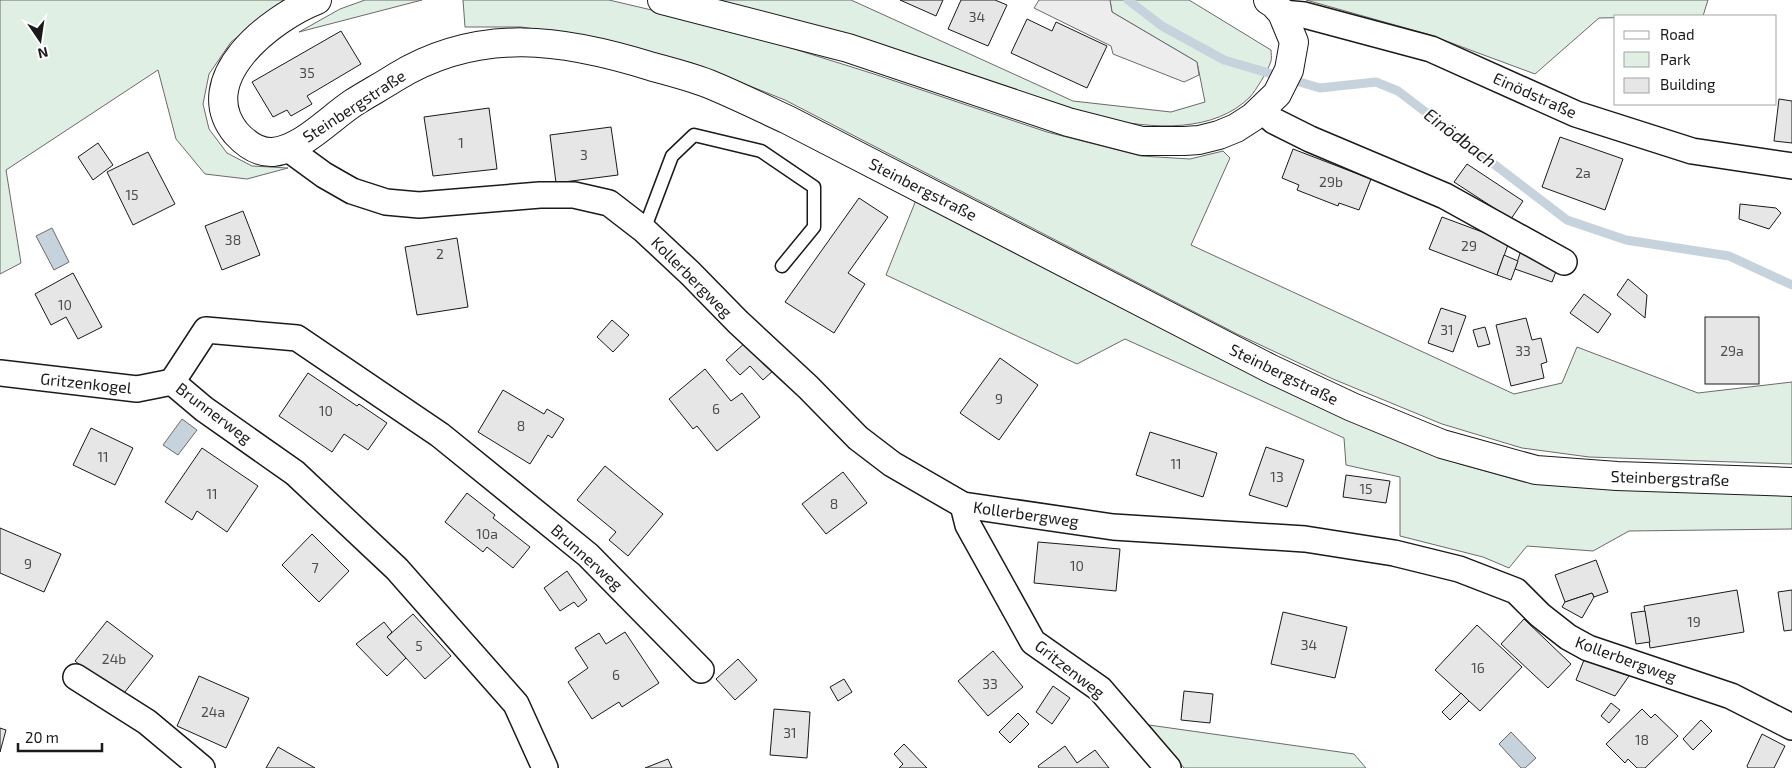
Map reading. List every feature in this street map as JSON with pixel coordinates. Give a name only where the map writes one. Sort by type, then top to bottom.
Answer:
[{"type":"main road","name":"Steinbergstraße","points":[[317,0],[278,22],[249,44],[228,76],[223,98],[229,125],[253,149],[273,152],[304,140],[353,103],[410,69],[456,50],[499,42],[560,44],[623,58],[708,84],[779,116],[1272,369],[1352,407],[1442,444],[1536,470],[1617,476],[1792,482]]},
{"type":"main road","points":[[662,0],[848,48],[1068,122],[1142,141],[1200,140],[1219,135],[1236,128],[1253,117],[1269,102],[1289,70],[1294,42],[1275,6]]},
{"type":"street","name":"Einödstraße","points":[[1275,6],[1431,49],[1576,114],[1692,150],[1792,166]]},
{"type":"street","points":[[1269,102],[1274,121],[1310,139],[1445,196],[1564,262]]},
{"type":"street","name":"Kollerbergweg","points":[[287,148],[324,175],[352,191],[386,202],[419,205],[540,195],[574,195],[609,203],[644,230],[690,273],[858,438],[892,464],[964,505],[1113,527],[1305,539],[1394,553],[1459,569],[1516,591],[1540,615],[1568,638],[1588,648],[1730,696],[1792,727]]},
{"type":"street","name":"Brunnerweg","points":[[546,768],[516,704],[396,569],[295,473],[204,410],[172,382],[206,330],[297,338],[440,435],[588,555],[702,670]]},
{"type":"street","name":"Gritzenkogel","points":[[0,373],[137,389],[172,382]]},
{"type":"street","name":"Gritzenweg","points":[[964,505],[968,525],[1033,642],[1100,689],[1168,768]]},
{"type":"street","points":[[76,677],[147,722],[202,768]]},
{"type":"lane","points":[[644,230],[672,156],[694,135],[761,151],[814,187],[814,227],[782,266]]},
{"type":"green space","points":[[0,0],[284,0],[231,42],[209,74],[203,104],[209,129],[227,153],[252,166],[288,168],[247,179],[205,174],[176,139],[158,70],[6,170],[21,263],[0,274]]},
{"type":"green space","points":[[365,0],[422,0],[299,32],[340,9]]},
{"type":"green space","points":[[463,0],[609,0],[724,27],[874,74],[1047,132],[1141,156],[1190,159],[1223,151],[1230,158],[1191,245],[1514,394],[1562,383],[1577,347],[1698,393],[1792,382],[1792,464],[1589,457],[1522,448],[1442,424],[1333,379],[1237,334],[785,100],[692,63],[590,37],[521,27],[465,27]]},
{"type":"green space","points":[[719,0],[851,0],[1073,101],[1171,112],[1205,102],[1197,62],[1112,12],[1110,0],[1189,0],[1271,50],[1271,60],[1265,75],[1250,97],[1219,117],[1182,125],[1141,124],[1096,117],[1052,105],[937,65]]},
{"type":"green space","points":[[1306,0],[1708,0],[1703,15],[1614,15],[1614,18],[1599,18],[1535,74],[1427,34]]},
{"type":"green space","points":[[916,200],[1358,424],[1460,464],[1524,482],[1639,489],[1792,493],[1792,529],[1629,531],[1593,551],[1527,546],[1509,568],[1483,557],[1400,536],[1400,477],[1346,465],[1344,438],[1125,339],[1077,364],[886,275]]},
{"type":"green space","points":[[1149,725],[1354,754],[1366,768],[1184,768]]},
{"type":"shaded area","points":[[1039,0],[1110,0],[1112,12],[1197,62],[1199,75],[1184,82],[1113,54],[1111,46],[1034,8]]},
{"type":"shaded area","points":[[52,228],[69,262],[54,270],[36,236]]},
{"type":"shaded area","points":[[182,419],[197,430],[178,455],[163,445]]},
{"type":"shaded area","points":[[1511,732],[1536,758],[1525,768],[1521,768],[1499,744]]},
{"type":"building","points":[[900,0],[943,0],[936,16]]},
{"type":"building","points":[[961,0],[995,0],[1007,5],[988,46],[948,29]]},
{"type":"building","points":[[1027,19],[1052,31],[1056,22],[1107,46],[1087,88],[1011,53]]},
{"type":"building","points":[[341,31],[361,64],[307,96],[312,104],[291,116],[287,110],[273,117],[252,82]]},
{"type":"building","points":[[1779,99],[1792,101],[1792,143],[1774,141]]},
{"type":"building","points":[[489,108],[497,169],[433,176],[424,117]]},
{"type":"building","points":[[611,127],[618,175],[556,183],[550,135]]},
{"type":"building","points":[[1560,137],[1623,159],[1605,210],[1542,187]]},
{"type":"building","points":[[98,143],[113,165],[93,180],[78,157]]},
{"type":"building","points":[[1293,149],[1371,179],[1359,210],[1339,203],[1338,206],[1297,190],[1299,185],[1282,178]]},
{"type":"building","points":[[148,152],[175,204],[133,225],[107,172]]},
{"type":"building","points":[[1467,164],[1523,201],[1511,219],[1454,182]]},
{"type":"building","points":[[859,198],[888,217],[848,273],[865,284],[834,333],[785,302]]},
{"type":"building","points":[[1740,204],[1776,208],[1781,213],[1769,229],[1739,219]]},
{"type":"building","points":[[243,211],[260,255],[222,270],[205,226]]},
{"type":"building","points":[[1442,217],[1509,242],[1497,275],[1429,249]]},
{"type":"building","points":[[457,238],[468,307],[417,315],[405,247]]},
{"type":"building","points":[[1522,247],[1557,269],[1552,282],[1515,269]]},
{"type":"building","points":[[1504,255],[1518,261],[1511,280],[1497,275]]},
{"type":"building","points":[[73,273],[102,327],[78,339],[66,317],[51,325],[35,294]]},
{"type":"building","points":[[1628,279],[1647,295],[1645,318],[1617,295]]},
{"type":"building","points":[[1584,294],[1611,314],[1598,333],[1570,313]]},
{"type":"building","points":[[1441,308],[1466,316],[1453,352],[1428,343]]},
{"type":"building","points":[[1705,317],[1759,317],[1759,384],[1705,384]]},
{"type":"building","points":[[1526,318],[1532,340],[1541,338],[1547,362],[1541,364],[1544,378],[1511,386],[1496,325]]},
{"type":"building","points":[[612,320],[629,335],[613,352],[597,337]]},
{"type":"building","points":[[1485,327],[1490,344],[1478,347],[1473,330]]},
{"type":"building","points":[[746,342],[777,367],[763,380],[750,366],[740,375],[726,360]]},
{"type":"building","points":[[1000,358],[1038,385],[999,440],[960,413]]},
{"type":"building","points":[[705,369],[731,401],[742,393],[760,417],[717,451],[697,426],[693,429],[669,399]]},
{"type":"building","points":[[308,373],[357,406],[359,404],[387,423],[368,450],[344,434],[332,452],[279,416]]},
{"type":"building","points":[[503,390],[544,414],[547,409],[564,419],[552,438],[548,435],[530,464],[478,432]]},
{"type":"building","points":[[91,428],[133,448],[115,485],[73,465]]},
{"type":"building","points":[[1150,432],[1217,453],[1203,497],[1136,475]]},
{"type":"building","points":[[1266,447],[1304,460],[1287,507],[1249,495]]},
{"type":"building","points":[[202,448],[258,486],[227,532],[197,511],[192,520],[165,502]]},
{"type":"building","points":[[605,466],[663,514],[628,556],[609,540],[616,532],[577,500]]},
{"type":"building","points":[[843,472],[867,503],[826,534],[802,504]]},
{"type":"building","points":[[1346,475],[1390,481],[1386,503],[1343,497]]},
{"type":"building","points":[[467,493],[495,515],[493,518],[530,547],[513,568],[487,547],[483,552],[445,522]]},
{"type":"building","points":[[0,528],[61,554],[44,592],[0,573]]},
{"type":"building","points":[[312,534],[349,571],[319,602],[282,565]]},
{"type":"building","points":[[1038,542],[1120,549],[1116,591],[1034,583]]},
{"type":"building","points":[[1596,560],[1608,592],[1594,597],[1592,593],[1565,602],[1555,575]]},
{"type":"building","points":[[567,571],[587,600],[578,607],[574,602],[560,611],[544,588]]},
{"type":"building","points":[[1737,590],[1744,632],[1650,648],[1644,606]]},
{"type":"building","points":[[1792,590],[1792,630],[1784,631],[1778,592]]},
{"type":"building","points":[[1592,593],[1594,597],[1582,618],[1562,607],[1565,602]]},
{"type":"building","points":[[1645,611],[1650,642],[1636,644],[1631,613]]},
{"type":"building","points":[[1283,612],[1347,627],[1335,678],[1271,664]]},
{"type":"building","points":[[413,614],[451,656],[425,679],[387,637]]},
{"type":"building","points":[[1524,619],[1571,664],[1548,688],[1501,644]]},
{"type":"building","points":[[107,621],[153,656],[121,697],[75,661]]},
{"type":"building","points":[[384,622],[392,632],[387,637],[406,658],[387,676],[356,644]]},
{"type":"building","points":[[1477,625],[1522,667],[1480,711],[1435,670]]},
{"type":"building","points":[[625,632],[659,683],[622,707],[619,702],[592,719],[568,682],[588,668],[575,648],[599,633],[606,644]]},
{"type":"building","points":[[993,651],[1023,687],[988,716],[958,681]]},
{"type":"building","points":[[738,659],[757,680],[735,700],[716,679]]},
{"type":"building","points":[[1584,660],[1629,676],[1615,696],[1576,680]]},
{"type":"building","points":[[199,676],[249,698],[226,748],[177,726]]},
{"type":"building","points":[[844,679],[852,692],[838,701],[830,687]]},
{"type":"building","points":[[1053,686],[1070,698],[1052,724],[1036,712]]},
{"type":"building","points":[[1184,691],[1213,694],[1210,723],[1181,720]]},
{"type":"building","points":[[1461,693],[1469,701],[1450,720],[1442,712]]},
{"type":"building","points":[[1611,703],[1620,710],[1609,723],[1601,716]]},
{"type":"building","points":[[774,709],[810,712],[807,758],[770,755]]},
{"type":"building","points":[[1642,709],[1651,718],[1655,714],[1678,736],[1645,768],[1637,768],[1628,759],[1625,763],[1606,744]]},
{"type":"building","points":[[1018,713],[1029,724],[1010,743],[999,732]]},
{"type":"building","points":[[1701,720],[1712,731],[1693,750],[1683,739]]},
{"type":"building","points":[[0,728],[6,730],[0,752]]},
{"type":"building","points":[[1762,734],[1785,746],[1774,768],[1748,768],[1747,766]]},
{"type":"building","points":[[904,744],[927,768],[899,768],[903,764],[894,754]]},
{"type":"building","points":[[1065,746],[1077,763],[1095,750],[1109,768],[1039,768],[1038,766]]},
{"type":"building","points":[[278,747],[315,768],[266,768]]},
{"type":"building","points":[[668,759],[672,768],[645,768]]},
{"type":"waterway","name":"Einödbach","points":[[1128,0],[1162,26],[1224,60],[1320,88],[1376,82],[1398,91],[1567,220],[1626,240],[1729,256],[1792,285]]}]
